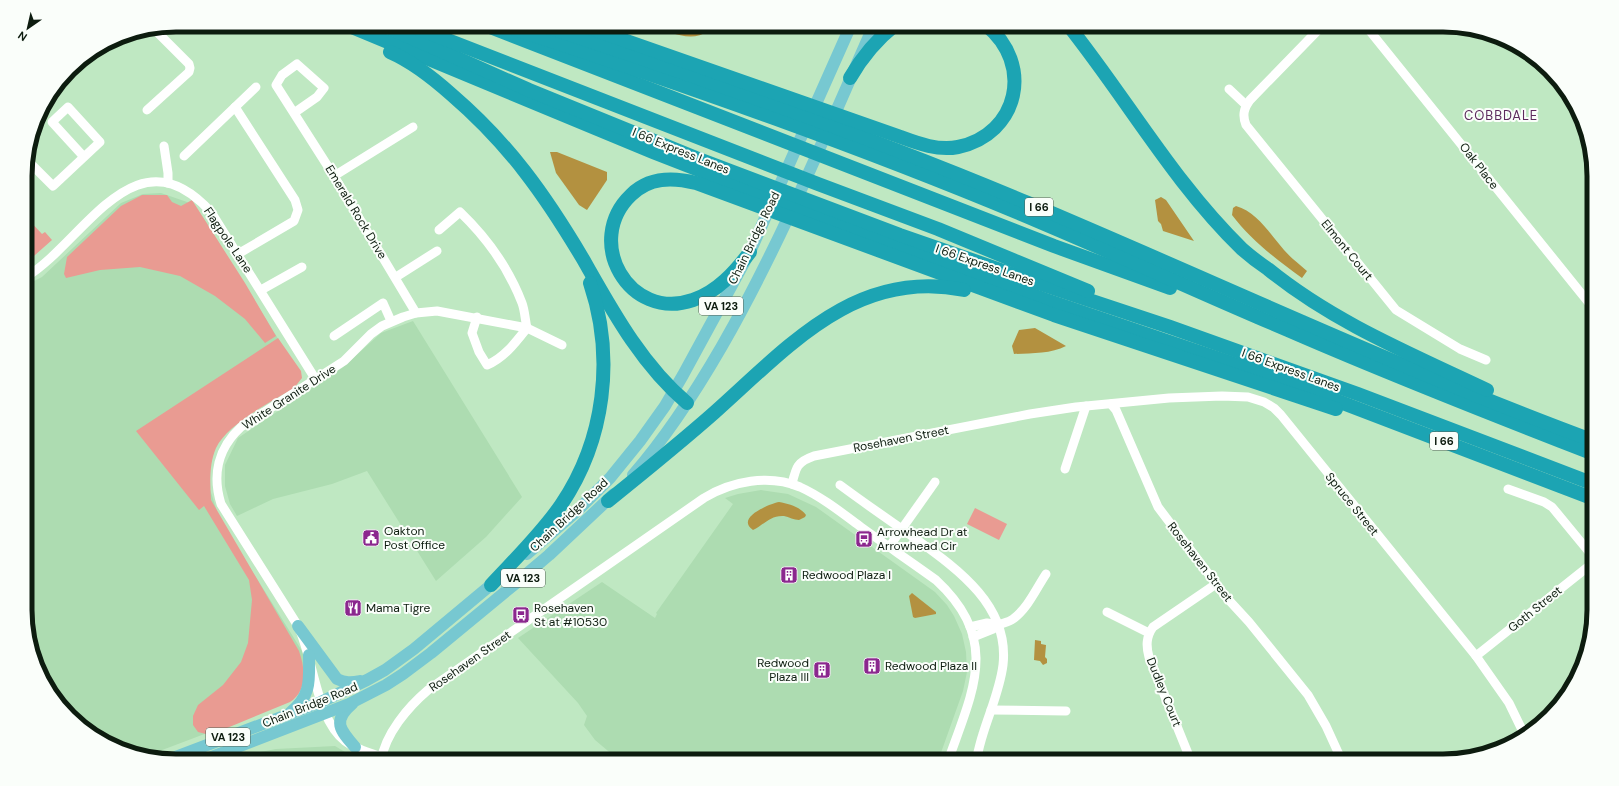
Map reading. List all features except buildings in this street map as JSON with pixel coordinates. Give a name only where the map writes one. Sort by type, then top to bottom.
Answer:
[{"type":"highway","points":[[346,32],[394,53],[421,70],[471,112],[507,147],[553,211],[620,323],[651,365],[687,403]]},
{"type":"highway","name":"I 66","points":[[364,32],[653,152],[844,226],[1046,300],[1293,384],[1375,414],[1587,496]]},
{"type":"highway","name":"I 66 Express Lanes","points":[[399,32],[528,90],[696,158],[907,238],[1024,279],[1170,327],[1358,394],[1587,481]]},
{"type":"highway","points":[[427,32],[780,168],[820,185],[938,228],[1110,301],[1145,313],[1170,327]]},
{"type":"highway","points":[[503,32],[1054,246],[1286,329]]},
{"type":"highway","points":[[525,32],[718,98],[865,152],[1039,222],[1448,398],[1587,451]]},
{"type":"highway","name":"I 66","points":[[563,32],[716,83],[930,164],[1025,202],[1405,366],[1525,416],[1587,438]]},
{"type":"highway","points":[[601,32],[898,136],[938,148],[958,147],[985,136],[1000,122],[1010,107],[1015,91],[1013,67],[1004,45],[994,32]]},
{"type":"highway","points":[[850,78],[859,62],[870,48],[887,32]]},
{"type":"highway","points":[[1074,32],[1094,58],[1133,114],[1211,216],[1243,250],[1282,281],[1321,308],[1367,334],[1488,391],[1525,416]]},
{"type":"highway","points":[[750,252],[729,276],[703,296],[684,303],[662,303],[641,296],[625,282],[618,272],[613,260],[611,250],[611,234],[614,220],[620,208],[627,198],[637,190],[646,184],[657,180],[683,180],[716,190],[936,273],[1054,315],[1337,410],[1375,414]]},
{"type":"highway","points":[[491,585],[560,506],[578,476],[596,428],[602,391],[604,355],[597,305],[582,258]]},
{"type":"highway","points":[[608,501],[700,426],[808,331],[838,311],[866,297],[896,289],[941,286],[971,291],[1054,315]]},
{"type":"main road","name":"Chain Bridge Road","points":[[217,754],[323,708],[414,649],[567,520],[602,486],[640,441],[674,391],[750,252],[764,220],[780,168],[818,98],[848,32]]},
{"type":"main road","name":"Chain Bridge Road","points":[[186,754],[287,715],[355,701],[386,685],[431,653],[549,555],[608,501],[645,461],[687,403],[740,315],[783,228],[871,32]]},
{"type":"main road","points":[[298,626],[337,679],[350,683],[376,675]]},
{"type":"main road","points":[[287,715],[296,708],[308,690],[309,655]]},
{"type":"main road","points":[[355,701],[342,713],[340,723],[344,734],[355,747]]},
{"type":"street","points":[[1229,89],[1246,105],[1316,32]]},
{"type":"street","name":"Oak Place","points":[[1371,32],[1587,301]]},
{"type":"street","points":[[147,110],[189,72],[190,68],[189,64],[158,33]]},
{"type":"street","name":"Emerald Rock Drive","points":[[294,113],[317,97],[324,88],[297,64],[282,75],[276,85],[334,176],[396,277],[416,313]]},
{"type":"street","points":[[184,156],[256,87]]},
{"type":"street","name":"Elmont Court","points":[[1246,105],[1244,110],[1244,120],[1251,132],[1396,310],[1460,349],[1486,360]]},
{"type":"street","points":[[32,165],[53,186],[84,157],[100,142],[68,107],[52,122],[84,157]]},
{"type":"street","points":[[235,107],[296,200],[298,210],[294,221],[238,254]]},
{"type":"street","points":[[334,176],[413,126]]},
{"type":"street","points":[[164,146],[168,183]]},
{"type":"street","name":"Flagpole Lane","points":[[32,273],[40,268],[103,207],[122,192],[144,183],[168,183],[185,189],[201,200],[217,220],[316,380]]},
{"type":"street","points":[[439,230],[460,212],[471,222],[495,252],[512,281],[522,304],[527,328],[511,348],[487,365],[479,352],[472,333],[477,317]]},
{"type":"street","points":[[396,277],[438,251]]},
{"type":"street","points":[[261,290],[302,268]]},
{"type":"street","points":[[334,336],[383,303],[391,321]]},
{"type":"street","name":"White Granite Drive","points":[[370,754],[355,747],[339,736],[323,708],[309,655],[298,626],[225,512],[218,495],[216,475],[219,461],[224,449],[236,432],[248,422],[344,361],[371,334],[391,321],[416,313],[437,311],[477,317],[527,328],[562,345]]},
{"type":"street","name":"Spruce Street","points":[[1111,404],[1169,398],[1240,396],[1256,398],[1274,408],[1476,656],[1509,703],[1522,730]]},
{"type":"street","name":"Rosehaven Street","points":[[383,754],[391,735],[401,719],[413,704],[428,690],[704,498],[722,488],[744,482],[772,481],[792,484],[796,468],[800,462],[814,456],[1030,414],[1111,404],[1116,410],[1158,507],[1216,584],[1308,695],[1326,726],[1339,754]]},
{"type":"street","points":[[1065,469],[1086,406]]},
{"type":"street","points":[[889,547],[935,482]]},
{"type":"street","points":[[792,484],[822,499],[936,580],[958,603],[970,627],[976,659],[973,687],[950,754]]},
{"type":"street","points":[[840,485],[945,560],[964,576],[988,603],[998,625],[1003,645],[1003,665],[998,690],[978,754]]},
{"type":"street","points":[[1508,490],[1544,502],[1552,507],[1587,550]]},
{"type":"street","name":"Goth Street","points":[[1476,656],[1587,568]]},
{"type":"street","points":[[973,637],[1012,620],[1026,605],[1046,574]]},
{"type":"street","points":[[1108,612],[1149,633],[1153,628],[1216,584]]},
{"type":"street","points":[[970,627],[987,623],[998,625]]},
{"type":"street","name":"Dudley Court","points":[[1149,633],[1147,642],[1149,657],[1187,754]]},
{"type":"street","points":[[991,710],[1066,711]]},
{"type":"shaded area","points":[[669,32],[706,32],[701,35],[694,36]]},
{"type":"shaded area","points":[[550,152],[557,152],[607,172],[607,180],[587,210],[579,205],[556,173]]},
{"type":"shaded area","points":[[161,193],[187,202],[203,217],[298,371],[225,429],[212,453],[208,483],[219,518],[312,667],[265,711],[156,753],[121,743],[104,735],[74,712],[56,690],[43,665],[37,647],[32,619],[32,282],[42,277],[121,203],[143,194]]},
{"type":"shaded area","points":[[142,195],[167,195],[172,202],[181,206],[192,200],[245,283],[276,336],[265,343],[245,319],[215,296],[180,276],[140,267],[100,270],[66,278],[64,274],[67,257],[121,206]]},
{"type":"shaded area","points":[[1161,197],[1166,200],[1194,241],[1163,231],[1161,224],[1158,221],[1155,200]]},
{"type":"shaded area","points":[[1236,206],[1244,209],[1257,218],[1287,253],[1307,271],[1302,278],[1247,233],[1232,215],[1233,208]]},
{"type":"shaded area","points":[[32,223],[42,234],[45,232],[52,240],[32,258]]},
{"type":"shaded area","points":[[413,321],[522,497],[486,537],[436,581],[367,471],[332,484],[273,499],[237,516],[230,504],[225,486],[225,465],[238,438],[342,368],[381,333]]},
{"type":"shaded area","points":[[1035,328],[1066,346],[1047,352],[1014,354],[1012,346],[1019,330]]},
{"type":"shaded area","points":[[278,338],[301,371],[302,378],[294,388],[239,422],[222,439],[216,448],[212,460],[210,480],[211,500],[299,651],[303,665],[304,679],[300,692],[290,702],[210,735],[198,732],[193,725],[193,716],[198,705],[223,685],[241,662],[248,643],[252,600],[249,580],[204,506],[199,510],[136,431]]},
{"type":"shaded area","points":[[761,490],[788,494],[816,507],[935,592],[947,605],[962,634],[966,652],[967,672],[963,691],[940,754],[612,754],[595,740],[584,725],[587,716],[578,703],[518,638],[602,582],[655,618],[656,613],[733,504],[725,498]]},
{"type":"shaded area","points":[[779,502],[797,507],[806,515],[805,517],[795,520],[784,516],[775,517],[753,530],[748,521],[751,516],[768,506]]},
{"type":"shaded area","points":[[975,508],[1007,524],[999,540],[967,524]]},
{"type":"shaded area","points":[[912,593],[936,612],[936,614],[915,618],[913,617],[909,596]]},
{"type":"shaded area","points":[[1035,640],[1041,641],[1041,644],[1046,645],[1045,657],[1047,659],[1047,663],[1043,665],[1040,661],[1034,660]]},
{"type":"shaded area","points":[[335,746],[348,754],[250,754],[276,749]]},
{"type":"place","name":"Oakton Post Office","points":[[371,538]]},
{"type":"place","name":"Arrowhead Dr at Arrowhead Cir","points":[[864,539]]},
{"type":"place","name":"Redwood Plaza I","points":[[789,575]]},
{"type":"place","name":"Mama Tigre","points":[[353,608]]},
{"type":"place","name":"Rosehaven St at #10530","points":[[521,615]]},
{"type":"place","name":"Redwood Plaza II","points":[[872,666]]},
{"type":"place","name":"Redwood Plaza III","points":[[822,670]]},
{"type":"district","name":"COBBDALE","points":[[1501,115]]}]
